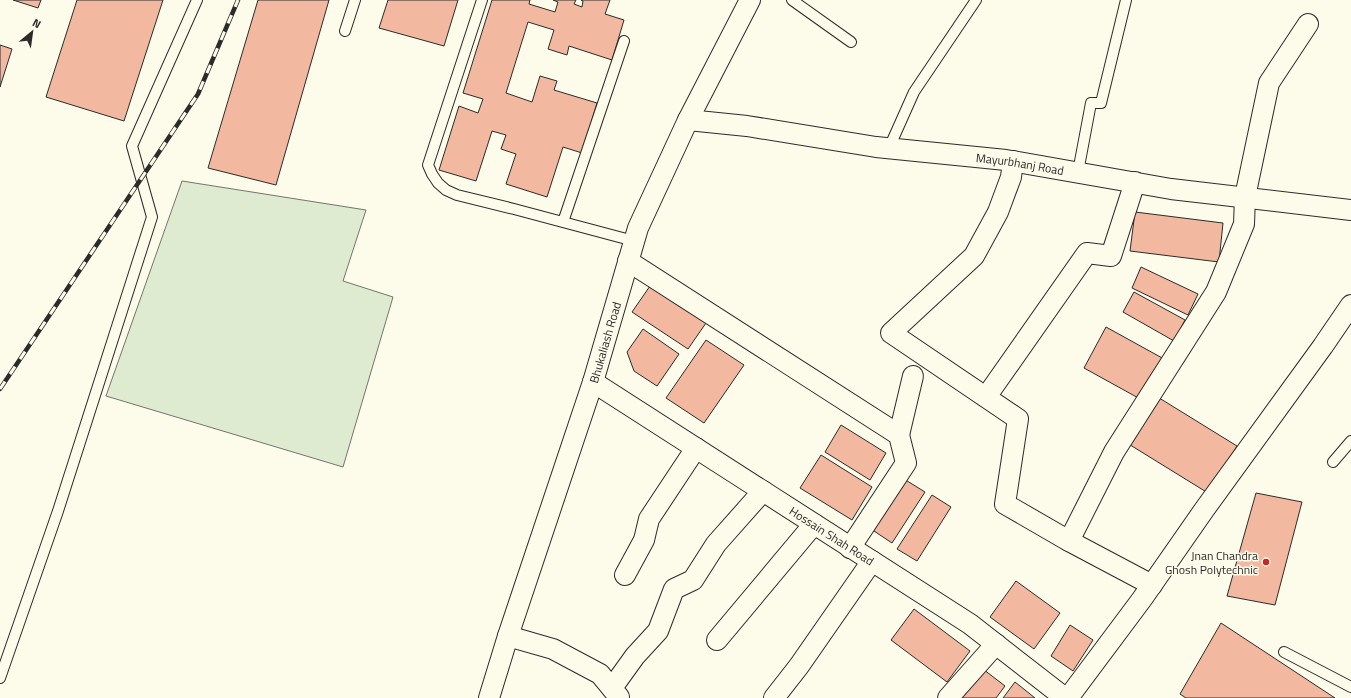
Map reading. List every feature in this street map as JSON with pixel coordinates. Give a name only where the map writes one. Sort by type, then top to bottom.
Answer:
[{"type":"street","name":"Bhukaliash Road","points":[[489,698],[508,636],[593,382],[638,228],[688,120],[750,0]]},
{"type":"street","points":[[1069,541],[1114,452],[1216,292],[1244,224],[1245,197],[1268,83],[1308,24]]},
{"type":"street","name":"Mayurbhanj Road","points":[[688,120],[747,126],[889,148],[1013,161],[1171,189],[1351,210]]},
{"type":"street","points":[[1013,161],[1011,177],[998,212],[974,256],[891,333],[1018,419],[1005,504],[1069,541],[1152,585]]},
{"type":"street","points":[[986,397],[1087,253],[1111,256],[1135,182]]},
{"type":"street","points":[[628,261],[899,435]]},
{"type":"street","points":[[1068,698],[1152,585],[1351,305]]},
{"type":"street","points":[[850,548],[906,463],[899,435],[913,376]]},
{"type":"street","name":"Hossain Shah Road","points":[[593,382],[970,624],[1065,698]]},
{"type":"street","points":[[625,575],[644,540],[649,519],[696,448]]},
{"type":"street","points":[[508,636],[553,649],[600,674],[616,693],[635,656],[658,631],[674,589],[693,580],[716,544],[763,491]]},
{"type":"street","points":[[717,640],[814,524]]},
{"type":"street","points":[[774,698],[799,666],[872,561]]},
{"type":"street","points":[[948,698],[996,644]]},
{"type":"lane","points":[[0,678],[58,511],[152,217],[132,146],[197,0]]},
{"type":"lane","points":[[344,31],[355,0]]},
{"type":"lane","points":[[482,0],[428,165],[432,174],[438,183],[446,190],[457,195],[634,241]]},
{"type":"lane","points":[[792,0],[851,42]]},
{"type":"lane","points":[[889,148],[914,92],[976,0]]},
{"type":"lane","points":[[1078,172],[1091,103],[1102,103],[1126,0]]},
{"type":"lane","points":[[563,222],[624,41]]},
{"type":"lane","points":[[1333,462],[1351,441]]},
{"type":"lane","points":[[1284,652],[1351,687]]},
{"type":"green space","points":[[182,181],[366,210],[343,281],[393,297],[343,467],[106,396]]},
{"type":"building","points":[[13,0],[41,0],[38,8]]},
{"type":"building","points":[[77,0],[163,0],[124,121],[46,97]]},
{"type":"building","points":[[258,0],[329,0],[276,185],[208,168]]},
{"type":"building","points":[[388,0],[458,0],[444,46],[379,28]]},
{"type":"building","points":[[492,0],[530,0],[529,4],[555,12],[558,2],[553,0],[576,0],[574,4],[582,7],[583,1],[581,0],[610,0],[605,14],[624,20],[612,60],[569,46],[567,55],[548,49],[554,30],[528,22],[506,93],[532,102],[540,76],[557,81],[554,90],[597,103],[582,153],[563,147],[547,197],[506,184],[516,154],[501,149],[506,135],[492,131],[476,181],[439,170],[459,106],[478,113],[483,99],[463,93]]},
{"type":"building","points":[[0,45],[12,49],[0,87]]},
{"type":"building","points":[[1135,212],[1223,223],[1219,262],[1130,251]]},
{"type":"building","points":[[1141,267],[1198,294],[1188,315],[1132,288]]},
{"type":"building","points":[[650,286],[706,323],[688,349],[632,312]]},
{"type":"building","points":[[1134,292],[1185,320],[1174,341],[1123,312]]},
{"type":"building","points":[[1106,327],[1164,359],[1142,400],[1084,368]]},
{"type":"building","points":[[643,329],[679,354],[657,386],[634,371],[627,352]]},
{"type":"building","points":[[706,340],[744,365],[704,423],[666,398]]},
{"type":"building","points":[[1156,396],[1237,446],[1208,493],[1127,443]]},
{"type":"building","points":[[841,425],[886,453],[870,480],[825,452]]},
{"type":"building","points":[[821,455],[872,487],[852,520],[800,488]]},
{"type":"building","points":[[904,479],[925,492],[892,543],[871,529]]},
{"type":"building","points":[[1256,493],[1302,502],[1275,605],[1227,596]]},
{"type":"building","points":[[932,495],[951,507],[917,561],[897,549]]},
{"type":"building","points":[[1016,581],[1060,613],[1034,649],[990,617]]},
{"type":"building","points":[[914,609],[970,651],[947,682],[891,640]]},
{"type":"building","points":[[1221,623],[1335,698],[1186,698],[1180,694]]},
{"type":"building","points":[[1070,625],[1093,640],[1073,671],[1051,656]]},
{"type":"building","points":[[979,666],[1005,686],[996,698],[956,698]]},
{"type":"building","points":[[1015,682],[1035,698],[1003,698]]},
{"type":"railway","points":[[0,389],[198,94],[238,0]]},
{"type":"place","name":"Jnan Chandra Ghosh Polytechnic","points":[[1266,562]]}]
